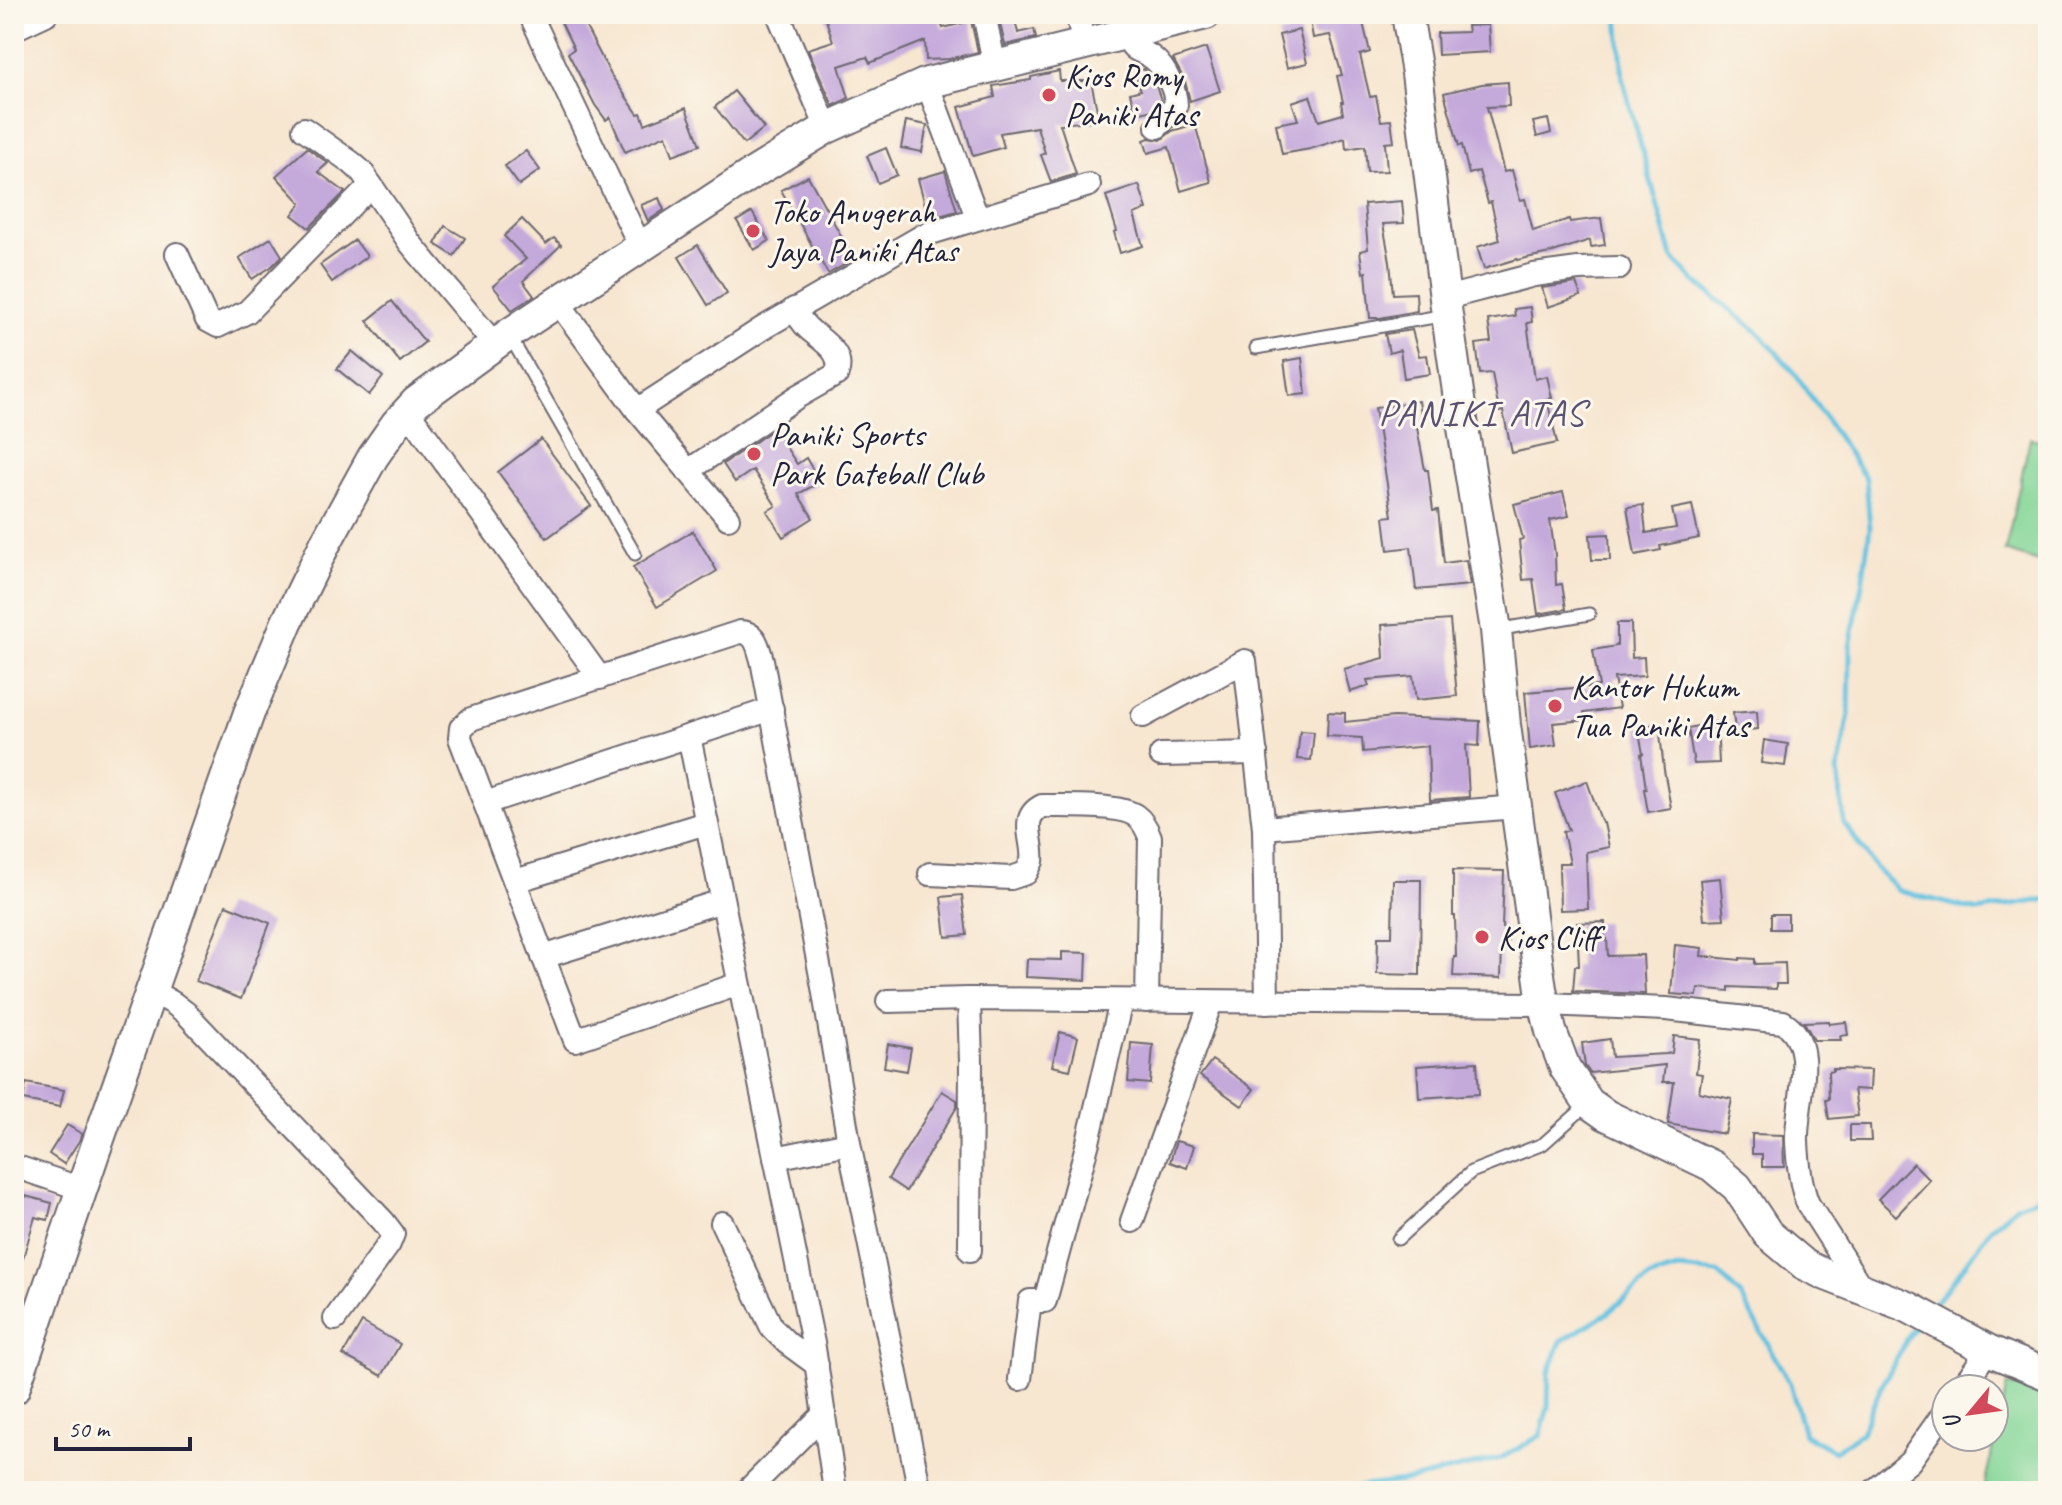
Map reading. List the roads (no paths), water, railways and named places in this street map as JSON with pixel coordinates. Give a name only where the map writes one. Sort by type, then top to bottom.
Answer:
[{"type":"street","points":[[14,29],[46,14]]},
{"type":"street","points":[[530,14],[641,248]]},
{"type":"street","points":[[778,14],[827,128]]},
{"type":"street","points":[[984,14],[995,67]]},
{"type":"street","points":[[1077,14],[1084,45]]},
{"type":"street","points":[[14,1389],[249,713],[287,622],[325,544],[373,457],[396,424],[416,402],[502,339],[827,128],[927,83],[1126,35],[1174,18],[1206,14]]},
{"type":"street","points":[[1407,14],[1446,307],[1496,630],[1527,894],[1545,1004],[1565,1068],[1589,1103],[1606,1115],[1712,1166],[1737,1187],[1768,1234],[1805,1265],[1925,1316],[1988,1350],[2048,1375]]},
{"type":"street","points":[[1126,35],[1133,49],[1155,59],[1175,94],[1176,105],[1157,127]]},
{"type":"street","points":[[927,83],[977,217]]},
{"type":"street","points":[[304,129],[362,172],[410,243],[502,339]]},
{"type":"street","points":[[177,254],[207,320],[218,326],[225,325],[247,312],[371,185]]},
{"type":"street","points":[[637,410],[794,309],[924,235],[1089,185]]},
{"type":"street","points":[[1446,307],[1534,275],[1619,268]]},
{"type":"street","points":[[558,302],[637,410],[728,518]]},
{"type":"street","points":[[688,471],[797,397],[837,374],[839,366],[835,353],[802,322],[794,309]]},
{"type":"street","points":[[408,411],[600,678]]},
{"type":"street","points":[[739,984],[575,1040],[460,738],[461,728],[471,719],[740,632],[754,637],[772,709],[849,1143],[918,1482]]},
{"type":"street","points":[[1143,716],[1245,661],[1264,828],[1267,1002]]},
{"type":"street","points":[[485,803],[772,709]]},
{"type":"street","points":[[689,736],[817,1365],[835,1491]]},
{"type":"street","points":[[1161,755],[1256,753]]},
{"type":"street","points":[[930,874],[1011,878],[1026,873],[1032,862],[1030,817],[1042,806],[1103,807],[1134,813],[1150,837],[1147,1001]]},
{"type":"street","points":[[1264,828],[1516,807]]},
{"type":"street","points":[[515,881],[706,823]]},
{"type":"street","points":[[543,957],[722,901]]},
{"type":"street","points":[[152,991],[186,1013],[393,1234],[335,1319]]},
{"type":"street","points":[[969,999],[970,1250]]},
{"type":"street","points":[[888,1001],[1545,1004],[1666,1009],[1779,1021],[1789,1026],[1802,1047],[1803,1074],[1797,1140],[1803,1193],[1863,1290]]},
{"type":"street","points":[[1020,1379],[1030,1301],[1045,1301],[1088,1142],[1121,1001]]},
{"type":"street","points":[[1132,1221],[1211,1002]]},
{"type":"street","points":[[775,1158],[849,1143]]},
{"type":"street","points":[[14,1166],[82,1189]]},
{"type":"street","points":[[722,1223],[772,1328],[817,1365]]},
{"type":"street","points":[[1972,1373],[1988,1350]]},
{"type":"street","points":[[747,1491],[824,1414]]},
{"type":"street","points":[[1874,1491],[1910,1461],[1930,1433]]},
{"type":"lane","points":[[1256,348],[1446,307]]},
{"type":"lane","points":[[502,339],[635,554]]},
{"type":"lane","points":[[1496,630],[1589,614]]},
{"type":"lane","points":[[1398,1239],[1471,1172],[1543,1144],[1589,1103]]},
{"type":"waterway","points":[[1618,14],[1623,81],[1672,257],[1691,278],[1759,333],[1794,372],[1866,479],[1870,528],[1850,646],[1849,714],[1838,771],[1844,823],[1875,867],[1899,891],[1978,911],[2048,899]]},
{"type":"waterway","points":[[1931,1307],[1991,1228],[2018,1205],[2048,1193]]},
{"type":"waterway","points":[[1327,1491],[1411,1480],[1501,1458],[1540,1436],[1548,1407],[1549,1372],[1561,1341],[1606,1314],[1651,1277],[1678,1269],[1718,1273],[1741,1296],[1790,1384],[1804,1434],[1834,1451],[1861,1433],[1880,1389],[1917,1324]]},
{"type":"place","name":"Kios Romy Paniki Atas","points":[[1049,95]]},
{"type":"place","name":"Toko Anugerah Jaya Paniki Atas","points":[[753,231]]},
{"type":"place","name":"Paniki Sports Park Gateball Club","points":[[754,454]]},
{"type":"place","name":"Kantor Hukum Tua Paniki Atas","points":[[1555,706]]},
{"type":"place","name":"Kios Cliff","points":[[1482,937]]},
{"type":"district","name":"PANIKI ATAS","points":[[1482,412]]}]
